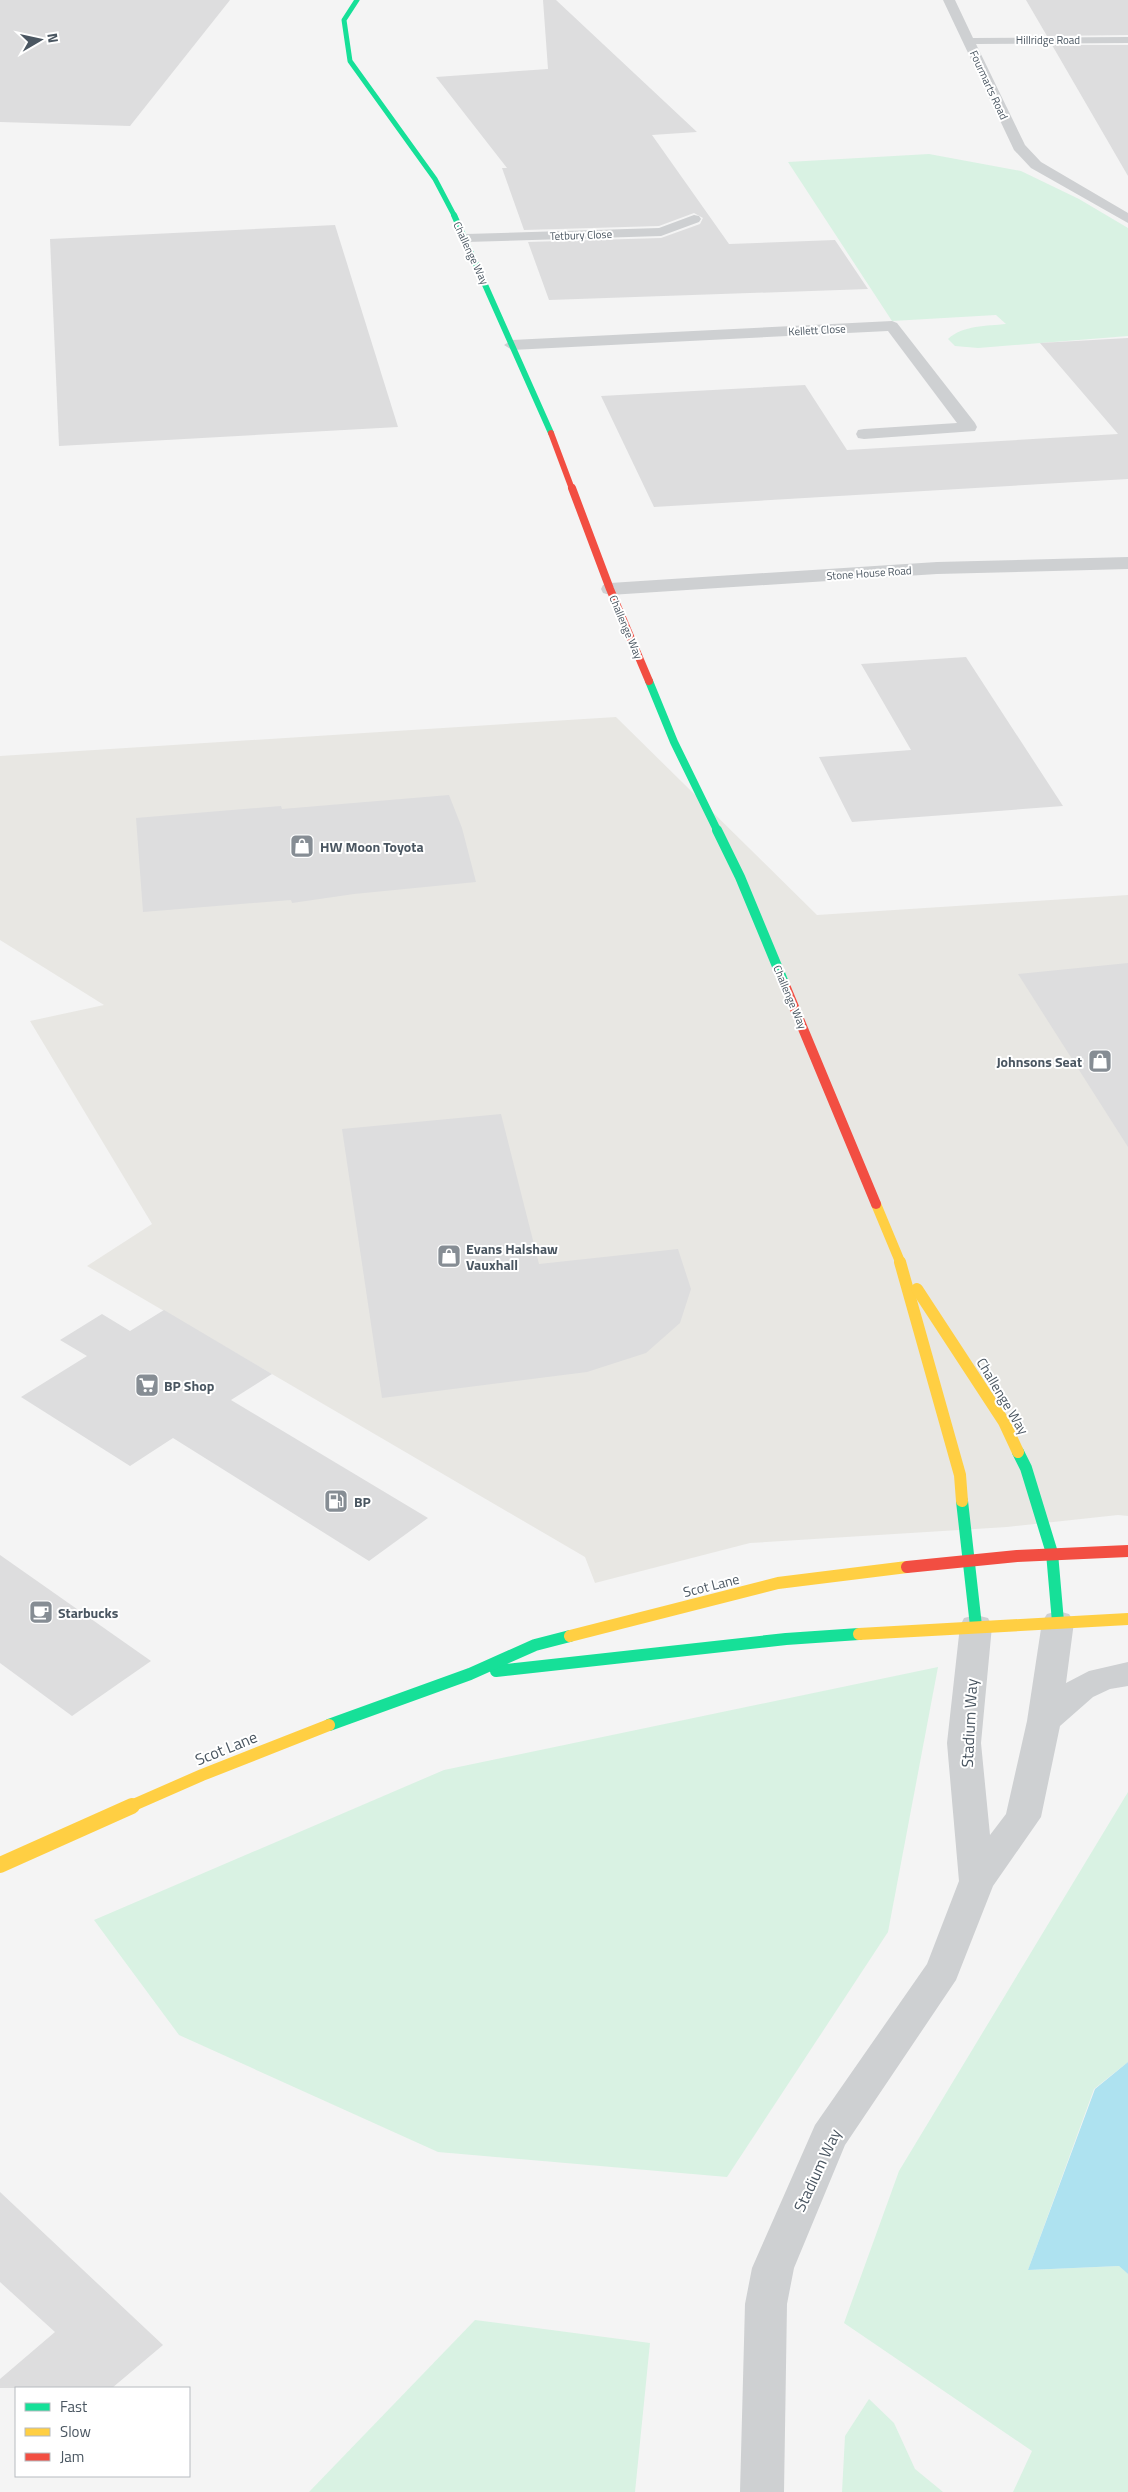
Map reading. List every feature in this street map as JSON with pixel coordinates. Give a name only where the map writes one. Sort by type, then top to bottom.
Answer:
[{"type":"street","name":"Challenge Way","points":[[357,0],[344,20],[350,61],[434,179],[466,238],[554,439],[610,589],[674,742],[740,877],[902,1266],[960,1475],[967,1559]]},
{"type":"street","name":"Fourmarts Road","points":[[949,0],[1019,146],[1036,165],[1128,219]]},
{"type":"street","name":"Hillridge Road","points":[[968,41],[1128,40]]},
{"type":"street","name":"Tetbury Close","points":[[466,238],[661,232],[694,220]]},
{"type":"street","name":"Kellett Close","points":[[512,345],[892,326],[968,427],[864,434]]},
{"type":"street","name":"Stone House Road","points":[[610,589],[937,568],[1128,563]]},
{"type":"street","name":"Challenge Way","points":[[902,1266],[1004,1422],[1026,1468],[1052,1553]]},
{"type":"street","name":"Scot Lane","points":[[0,1865],[202,1775],[365,1711],[470,1674],[535,1645],[778,1583],[967,1559],[1052,1553],[1128,1551]]},
{"type":"street","points":[[1052,1553],[1058,1622]]},
{"type":"street","points":[[967,1559],[976,1626]]},
{"type":"street","name":"Scot Lane","points":[[470,1674],[786,1638],[1128,1619]]},
{"type":"street","name":"Stadium Way","points":[[762,2492],[766,2314],[773,2268],[829,2137],[943,1970],[977,1881],[1024,1816],[1044,1721],[1058,1622]]},
{"type":"street","name":"Stadium Way","points":[[976,1626],[964,1743],[977,1881]]},
{"type":"street","points":[[1044,1721],[1080,1688],[1111,1676],[1128,1674]]},
{"type":"shaded area","points":[[616,717],[817,915],[1128,895],[1128,1516],[1118,1515],[1007,1527],[750,1543],[595,1583],[585,1557],[87,1266],[152,1224],[30,1021],[104,1005],[0,940],[0,756]]},
{"type":"green space","points":[[929,154],[1021,171],[1079,199],[1128,228],[1128,336],[978,348],[955,346],[948,339],[954,334],[968,329],[1006,324],[996,315],[892,321],[788,162]]},
{"type":"green space","points":[[938,1667],[888,1932],[727,2177],[438,2152],[179,2035],[94,1920],[444,1770]]},
{"type":"green space","points":[[1128,1792],[1128,2062],[1094,2089],[1028,2270],[1119,2266],[1128,2274],[1128,2492],[1013,2492],[1032,2451],[844,2323],[899,2171]]},
{"type":"green space","points":[[475,2320],[650,2343],[635,2492],[309,2492]]},
{"type":"green space","points":[[869,2399],[894,2423],[915,2469],[943,2492],[842,2492],[845,2436]]},
{"type":"water","points":[[1128,2062],[1128,2274],[1119,2266],[1028,2270],[1095,2089]]},
{"type":"building","points":[[0,0],[230,0],[130,126],[0,122]]},
{"type":"building","points":[[543,0],[556,0],[697,132],[652,135],[729,244],[835,240],[868,289],[549,300],[528,242],[661,238],[700,224],[703,218],[694,213],[659,226],[524,230],[502,168],[507,168],[436,77],[548,69]]},
{"type":"building","points":[[1026,0],[1128,0],[1128,35],[1047,36]]},
{"type":"building","points":[[1052,45],[1128,45],[1128,176]]},
{"type":"building","points":[[335,225],[398,427],[59,446],[50,239]]},
{"type":"building","points":[[1128,338],[1128,479],[654,507],[601,396],[805,385],[847,450],[1118,434],[1040,343]]},
{"type":"building","points":[[966,657],[1063,806],[852,822],[819,757],[911,750],[861,664]]},
{"type":"building","name":"HW Moon Toyota","points":[[449,795],[462,828],[476,882],[354,894],[292,903],[291,900],[143,912],[136,818],[281,806],[282,809]]},
{"type":"building","name":"Johnsons Seat","points":[[1128,963],[1128,1147],[1018,974]]},
{"type":"building","name":"Evans Halshaw Vauxhall","points":[[501,1114],[539,1264],[678,1249],[691,1289],[680,1323],[646,1353],[587,1372],[382,1398],[342,1129]]},
{"type":"building","points":[[164,1310],[272,1374],[231,1400],[428,1518],[369,1561],[173,1438],[130,1466],[21,1397],[87,1356],[60,1340],[102,1314],[130,1331]]},
{"type":"building","name":"Starbucks","points":[[0,1555],[151,1661],[72,1716],[0,1663]]},
{"type":"building","points":[[0,2192],[163,2345],[113,2387],[0,2388],[0,2379],[55,2332],[0,2282]]},
{"type":"traffic: fast","points":[[357,0],[344,20],[350,61],[435,179],[466,238],[551,433]]},
{"type":"traffic: fast","points":[[649,681],[674,742],[740,877],[784,983]]},
{"type":"traffic: fast","points":[[1018,1452],[1026,1468],[1052,1553],[1058,1622]]},
{"type":"traffic: fast","points":[[962,1501],[976,1626]]},
{"type":"traffic: fast","points":[[496,1671],[786,1639],[859,1634]]},
{"type":"traffic: fast","points":[[329,1725],[470,1674],[535,1645],[570,1636]]},
{"type":"traffic: slow","points":[[876,1204],[902,1266],[960,1475],[962,1501]]},
{"type":"traffic: slow","points":[[917,1289],[1004,1422],[1018,1452]]},
{"type":"traffic: slow","points":[[570,1636],[778,1583],[907,1567]]},
{"type":"traffic: slow","points":[[859,1634],[1128,1619]]},
{"type":"traffic: slow","points":[[0,1865],[202,1775],[329,1725]]},
{"type":"traffic: jam","points":[[551,433],[610,589],[649,681]]},
{"type":"traffic: jam","points":[[784,983],[876,1204]]},
{"type":"traffic: jam","points":[[907,1567],[1017,1556],[1128,1551]]},
{"type":"place","name":"HW Moon Toyota","points":[[302,846]]},
{"type":"place","name":"Johnsons Seat","points":[[1100,1061]]},
{"type":"place","name":"Evans Halshaw Vauxhall","points":[[449,1256]]},
{"type":"place","name":"BP Shop","points":[[147,1385]]},
{"type":"place","name":"BP","points":[[336,1501]]},
{"type":"place","name":"Starbucks","points":[[41,1612]]}]
